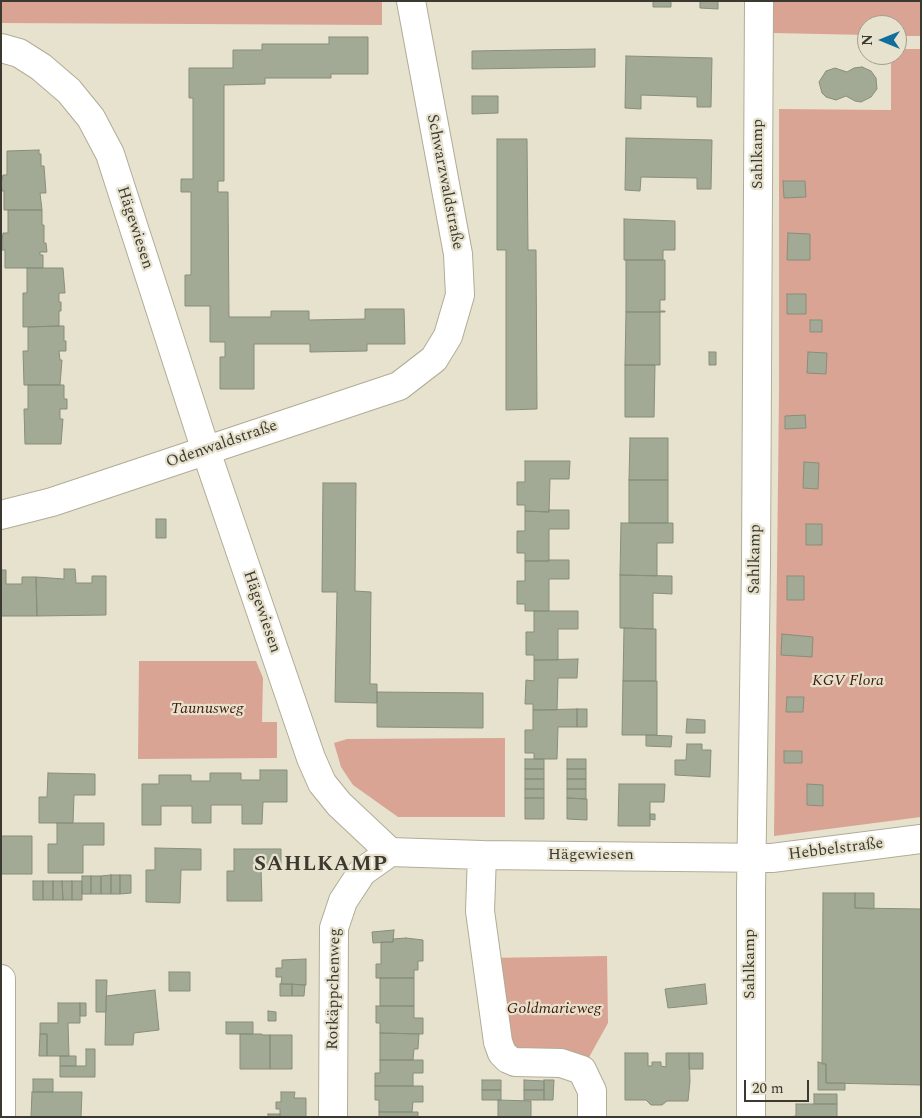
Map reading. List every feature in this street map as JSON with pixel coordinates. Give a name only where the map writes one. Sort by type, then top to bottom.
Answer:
[{"type":"street","name":"Schwarzwaldstraße","points":[[411,1],[458,254],[460,295],[448,336],[434,359]]},
{"type":"street","name":"Sahlkamp","points":[[751,1117],[751,857],[756,564],[759,1]]},
{"type":"street","name":"Hägewiesen","points":[[1,48],[18,53],[42,67],[69,91],[91,118],[110,154],[206,451],[311,758],[322,782],[339,804],[390,852],[482,855],[751,857]]},
{"type":"street","name":"Odenwaldstraße","points":[[1,515],[52,502],[399,386],[434,359]]},
{"type":"street","name":"Hebbelstraße","points":[[751,857],[772,858],[921,839]]},
{"type":"street","name":"Rotkäppchenweg","points":[[333,1117],[334,928],[342,901],[362,872],[390,852]]},
{"type":"street","points":[[482,855],[480,911],[498,1042],[502,1052],[508,1059],[515,1062],[561,1063],[582,1070],[592,1091],[592,1117]]},
{"type":"street","points":[[1,979],[1,1117]]},
{"type":"green space","points":[[1,1],[382,1],[382,25],[1,23]]},
{"type":"green space","points":[[773,1],[921,1],[921,36],[907,36],[907,15],[857,15],[857,35],[773,33]]},
{"type":"green space","name":"KGV Flora","points":[[907,49],[921,49],[921,817],[774,836],[779,393],[779,109],[891,110],[891,65],[907,65]]},
{"type":"green space","name":"Taunusweg","points":[[139,661],[256,661],[263,678],[262,722],[277,722],[277,758],[138,759]]},
{"type":"green space","points":[[505,738],[505,817],[398,817],[353,785],[341,767],[334,743],[347,739]]},
{"type":"green space","name":"Goldmarieweg","points":[[607,956],[608,1023],[582,1070],[515,1062],[487,958]]},
{"type":"building","points":[[653,1],[671,1],[671,7],[653,7]]},
{"type":"building","points":[[700,1],[718,1],[718,9],[700,8]]},
{"type":"building","points":[[329,37],[368,37],[368,74],[331,74],[331,78],[265,78],[265,84],[224,85],[224,181],[218,181],[218,192],[228,192],[229,317],[271,317],[271,311],[309,311],[309,320],[365,319],[365,309],[404,309],[405,344],[367,344],[367,351],[310,352],[310,344],[254,344],[254,389],[220,389],[220,357],[225,357],[225,342],[210,342],[210,306],[185,306],[185,275],[191,275],[191,192],[181,192],[181,179],[193,179],[193,98],[189,98],[189,68],[233,68],[233,50],[262,50],[262,44],[329,44]]},
{"type":"building","points":[[595,49],[595,67],[472,69],[472,51]]},
{"type":"building","points":[[626,56],[712,58],[711,107],[697,107],[697,97],[641,95],[641,109],[625,108]]},
{"type":"building","points":[[862,67],[871,71],[876,78],[877,89],[871,97],[861,102],[846,96],[836,100],[826,97],[822,93],[819,82],[826,71],[835,68],[847,72],[854,68]]},
{"type":"building","points":[[472,96],[498,96],[498,113],[472,114]]},
{"type":"building","points":[[626,138],[712,140],[711,189],[697,189],[697,178],[641,177],[640,191],[625,190]]},
{"type":"building","points":[[497,139],[527,139],[528,250],[536,250],[537,409],[506,410],[506,250],[497,250]]},
{"type":"building","points":[[39,150],[41,166],[44,166],[46,193],[40,193],[42,210],[4,210],[4,191],[2,191],[1,183],[3,175],[7,175],[7,151]]},
{"type":"building","points":[[783,181],[805,181],[806,197],[784,198]]},
{"type":"building","points":[[8,210],[42,210],[44,243],[46,243],[47,252],[40,252],[40,255],[43,255],[43,268],[5,268],[5,250],[2,250],[2,241],[3,233],[8,233]]},
{"type":"building","points":[[624,219],[675,221],[675,250],[663,250],[663,260],[624,260]]},
{"type":"building","points":[[788,233],[810,234],[810,260],[787,260]]},
{"type":"building","points":[[626,260],[665,260],[665,300],[660,300],[660,311],[665,312],[626,312]]},
{"type":"building","points":[[27,268],[63,268],[65,293],[59,293],[61,311],[59,311],[59,326],[23,327],[23,293],[27,293]]},
{"type":"building","points":[[787,294],[806,294],[806,314],[787,314]]},
{"type":"building","points":[[626,312],[660,312],[660,365],[625,365]]},
{"type":"building","points":[[810,320],[822,320],[822,332],[810,332]]},
{"type":"building","points":[[64,326],[66,351],[59,351],[60,360],[62,360],[60,385],[24,385],[23,351],[28,351],[28,327]]},
{"type":"building","points":[[709,352],[716,352],[716,365],[709,365]]},
{"type":"building","points":[[808,352],[827,353],[826,374],[807,373]]},
{"type":"building","points":[[625,365],[655,365],[654,417],[625,417]]},
{"type":"building","points":[[28,385],[64,385],[64,399],[67,399],[67,409],[60,409],[60,419],[63,419],[61,444],[25,444],[24,409],[28,409]]},
{"type":"building","points":[[805,415],[806,428],[785,429],[785,416]]},
{"type":"building","points":[[630,438],[668,438],[668,480],[629,480]]},
{"type":"building","points":[[525,461],[570,461],[569,479],[550,479],[549,512],[525,511],[525,505],[517,505],[517,482],[525,482]]},
{"type":"building","points":[[804,462],[819,463],[818,489],[803,488]]},
{"type":"building","points":[[629,480],[668,480],[668,523],[629,523]]},
{"type":"building","points":[[323,483],[356,483],[355,591],[371,592],[370,684],[377,684],[377,703],[335,702],[337,592],[322,592]]},
{"type":"building","points":[[549,510],[569,510],[569,529],[549,529],[549,561],[525,561],[525,553],[517,553],[517,531],[525,531],[525,511],[549,512]]},
{"type":"building","points":[[156,519],[166,519],[166,538],[156,538]]},
{"type":"building","points":[[621,523],[673,523],[673,543],[657,543],[657,576],[620,575]]},
{"type":"building","points":[[806,524],[822,524],[822,545],[806,545]]},
{"type":"building","points":[[569,560],[569,579],[549,579],[549,611],[525,611],[525,604],[517,604],[517,581],[525,581],[525,561]]},
{"type":"building","points":[[64,569],[75,569],[76,583],[92,583],[92,576],[106,576],[106,615],[37,616],[36,577],[64,579]]},
{"type":"building","points":[[1,570],[6,570],[6,584],[22,584],[22,577],[36,577],[37,616],[1,616]]},
{"type":"building","points":[[620,575],[672,576],[672,594],[653,593],[653,629],[620,628]]},
{"type":"building","points":[[787,576],[804,576],[804,600],[787,600]]},
{"type":"building","points":[[534,611],[578,611],[578,629],[558,629],[558,660],[534,660],[534,655],[526,655],[526,632],[534,632]]},
{"type":"building","points":[[624,628],[656,629],[656,681],[623,681]]},
{"type":"building","points":[[782,634],[813,637],[812,657],[781,655]]},
{"type":"building","points":[[578,659],[577,678],[558,678],[557,710],[533,710],[533,704],[525,704],[526,680],[534,681],[534,660]]},
{"type":"building","points":[[623,681],[657,681],[657,735],[622,735]]},
{"type":"building","points":[[377,692],[483,693],[483,728],[377,727]]},
{"type":"building","points":[[787,697],[804,697],[803,712],[786,712]]},
{"type":"building","points":[[577,709],[587,709],[587,727],[577,727]]},
{"type":"building","points":[[577,709],[577,727],[558,727],[557,759],[534,759],[534,753],[525,753],[525,730],[533,730],[533,710]]},
{"type":"building","points":[[687,719],[705,720],[705,733],[686,733]]},
{"type":"building","points":[[646,735],[672,736],[671,747],[646,746]]},
{"type":"building","points":[[687,744],[702,744],[702,750],[711,750],[710,777],[675,775],[675,760],[686,760]]},
{"type":"building","points":[[784,751],[802,751],[802,763],[784,763]]},
{"type":"building","points":[[525,759],[544,759],[544,769],[525,769]]},
{"type":"building","points":[[567,759],[586,759],[586,769],[567,769]]},
{"type":"building","points":[[525,769],[544,769],[544,779],[525,779]]},
{"type":"building","points":[[567,769],[586,769],[586,779],[567,779]]},
{"type":"building","points":[[260,770],[287,770],[287,802],[263,802],[262,824],[242,824],[242,805],[211,805],[211,823],[192,823],[192,806],[161,806],[161,825],[142,825],[142,784],[159,784],[159,775],[191,775],[191,781],[210,781],[210,773],[241,773],[241,780],[260,780]]},
{"type":"building","points":[[48,773],[95,774],[95,795],[74,795],[73,823],[39,823],[39,797],[47,797]]},
{"type":"building","points":[[525,779],[544,779],[544,789],[525,789]]},
{"type":"building","points":[[567,779],[586,779],[586,789],[567,789]]},
{"type":"building","points":[[619,784],[665,784],[664,802],[650,802],[650,826],[618,826]]},
{"type":"building","points":[[807,784],[823,785],[823,806],[807,805]]},
{"type":"building","points":[[525,789],[544,789],[544,798],[525,798]]},
{"type":"building","points":[[567,789],[586,789],[586,799],[567,798]]},
{"type":"building","points":[[525,798],[544,798],[544,819],[525,819]]},
{"type":"building","points":[[567,798],[587,799],[587,820],[567,819]]},
{"type":"building","points":[[650,814],[655,814],[655,820],[650,819]]},
{"type":"building","points":[[57,823],[104,823],[104,845],[83,845],[83,873],[48,873],[48,844],[57,844]]},
{"type":"building","points":[[1,836],[32,836],[32,874],[1,874]]},
{"type":"building","points":[[155,848],[201,849],[201,870],[181,870],[180,903],[146,902],[146,870],[155,870]]},
{"type":"building","points":[[234,849],[281,849],[281,869],[261,869],[262,901],[227,901],[227,871],[234,871]]},
{"type":"building","points":[[111,875],[120,875],[120,894],[111,894]]},
{"type":"building","points":[[111,875],[111,894],[101,894],[101,876]]},
{"type":"building","points":[[120,875],[131,875],[131,893],[120,894]]},
{"type":"building","points":[[82,876],[91,876],[91,894],[82,894]]},
{"type":"building","points":[[91,876],[101,876],[101,894],[91,894]]},
{"type":"building","points":[[33,881],[43,881],[43,900],[33,900]]},
{"type":"building","points":[[43,881],[53,881],[53,900],[43,900]]},
{"type":"building","points":[[53,881],[62,881],[63,900],[53,900]]},
{"type":"building","points":[[62,881],[72,881],[72,900],[63,900]]},
{"type":"building","points":[[72,881],[82,881],[82,900],[72,900]]},
{"type":"building","points":[[823,893],[855,893],[855,908],[921,909],[921,1085],[826,1083],[826,1064],[822,1064]]},
{"type":"building","points":[[855,893],[874,893],[874,909],[855,908]]},
{"type":"building","points":[[394,930],[393,942],[373,943],[372,932]]},
{"type":"building","points":[[393,939],[423,940],[423,961],[418,961],[418,970],[414,970],[414,978],[376,978],[376,964],[381,964],[381,942],[393,942]]},
{"type":"building","points":[[306,959],[306,985],[281,984],[282,977],[276,977],[276,968],[282,968],[282,960]]},
{"type":"building","points":[[169,972],[190,972],[190,991],[169,991]]},
{"type":"building","points":[[380,978],[414,978],[414,1006],[380,1006]]},
{"type":"building","points":[[96,980],[107,980],[106,1012],[96,1012]]},
{"type":"building","points":[[280,984],[292,984],[292,996],[280,996]]},
{"type":"building","points":[[292,984],[305,985],[304,996],[292,996]]},
{"type":"building","points":[[705,984],[707,1004],[668,1008],[665,989]]},
{"type":"building","points":[[155,990],[159,1030],[134,1033],[133,1045],[105,1045],[106,996]]},
{"type":"building","points":[[58,1003],[80,1003],[80,1023],[68,1023],[69,1056],[47,1056],[47,1034],[40,1034],[40,1023],[58,1023]]},
{"type":"building","points":[[80,1003],[86,1003],[86,1016],[80,1016]]},
{"type":"building","points":[[376,1006],[414,1006],[414,1018],[423,1018],[423,1034],[380,1033],[380,1023],[376,1023]]},
{"type":"building","points":[[268,1011],[276,1012],[276,1021],[268,1021]]},
{"type":"building","points":[[226,1022],[253,1022],[253,1034],[226,1034]]},
{"type":"building","points":[[380,1033],[419,1034],[418,1049],[414,1049],[413,1060],[380,1060]]},
{"type":"building","points":[[40,1034],[47,1034],[47,1056],[39,1056]]},
{"type":"building","points":[[240,1034],[270,1035],[270,1069],[240,1069]]},
{"type":"building","points":[[270,1035],[292,1035],[292,1069],[270,1069]]},
{"type":"building","points":[[86,1049],[95,1049],[95,1077],[60,1077],[60,1066],[86,1066]]},
{"type":"building","points":[[625,1053],[648,1053],[648,1066],[652,1066],[652,1062],[661,1062],[661,1066],[666,1067],[666,1053],[689,1053],[690,1081],[688,1101],[667,1101],[662,1105],[651,1105],[646,1100],[625,1100]]},
{"type":"building","points":[[689,1053],[703,1053],[703,1069],[689,1069]]},
{"type":"building","points":[[60,1056],[76,1056],[76,1066],[60,1066]]},
{"type":"building","points":[[380,1060],[423,1060],[423,1073],[413,1073],[413,1086],[375,1086],[375,1073],[380,1073]]},
{"type":"building","points":[[818,1062],[826,1064],[826,1083],[845,1083],[845,1090],[818,1090]]},
{"type":"building","points":[[33,1079],[53,1079],[53,1092],[33,1092]]},
{"type":"building","points":[[482,1080],[501,1080],[501,1090],[482,1090]]},
{"type":"building","points":[[524,1080],[544,1081],[544,1090],[524,1090]]},
{"type":"building","points":[[544,1080],[554,1080],[553,1100],[544,1100]]},
{"type":"building","points":[[375,1086],[423,1086],[423,1102],[413,1102],[412,1112],[379,1112],[379,1100],[375,1100]]},
{"type":"building","points":[[482,1090],[501,1090],[501,1100],[482,1100]]},
{"type":"building","points":[[524,1090],[544,1090],[544,1100],[524,1100]]},
{"type":"building","points":[[32,1092],[82,1092],[81,1117],[31,1117]]},
{"type":"building","points":[[281,1092],[295,1092],[294,1098],[306,1098],[306,1117],[280,1117],[280,1109],[276,1109],[276,1102],[281,1102]]},
{"type":"building","points":[[814,1094],[837,1094],[837,1104],[814,1104]]},
{"type":"building","points":[[498,1100],[531,1101],[531,1117],[498,1117]]},
{"type":"building","points":[[796,1104],[837,1104],[837,1117],[788,1117],[796,1116]]},
{"type":"building","points":[[379,1112],[418,1112],[418,1117],[379,1117]]},
{"type":"building","points":[[268,1114],[280,1114],[280,1117],[268,1117]]},
{"type":"district","name":"SAHLKAMP","points":[[321,866]]}]
